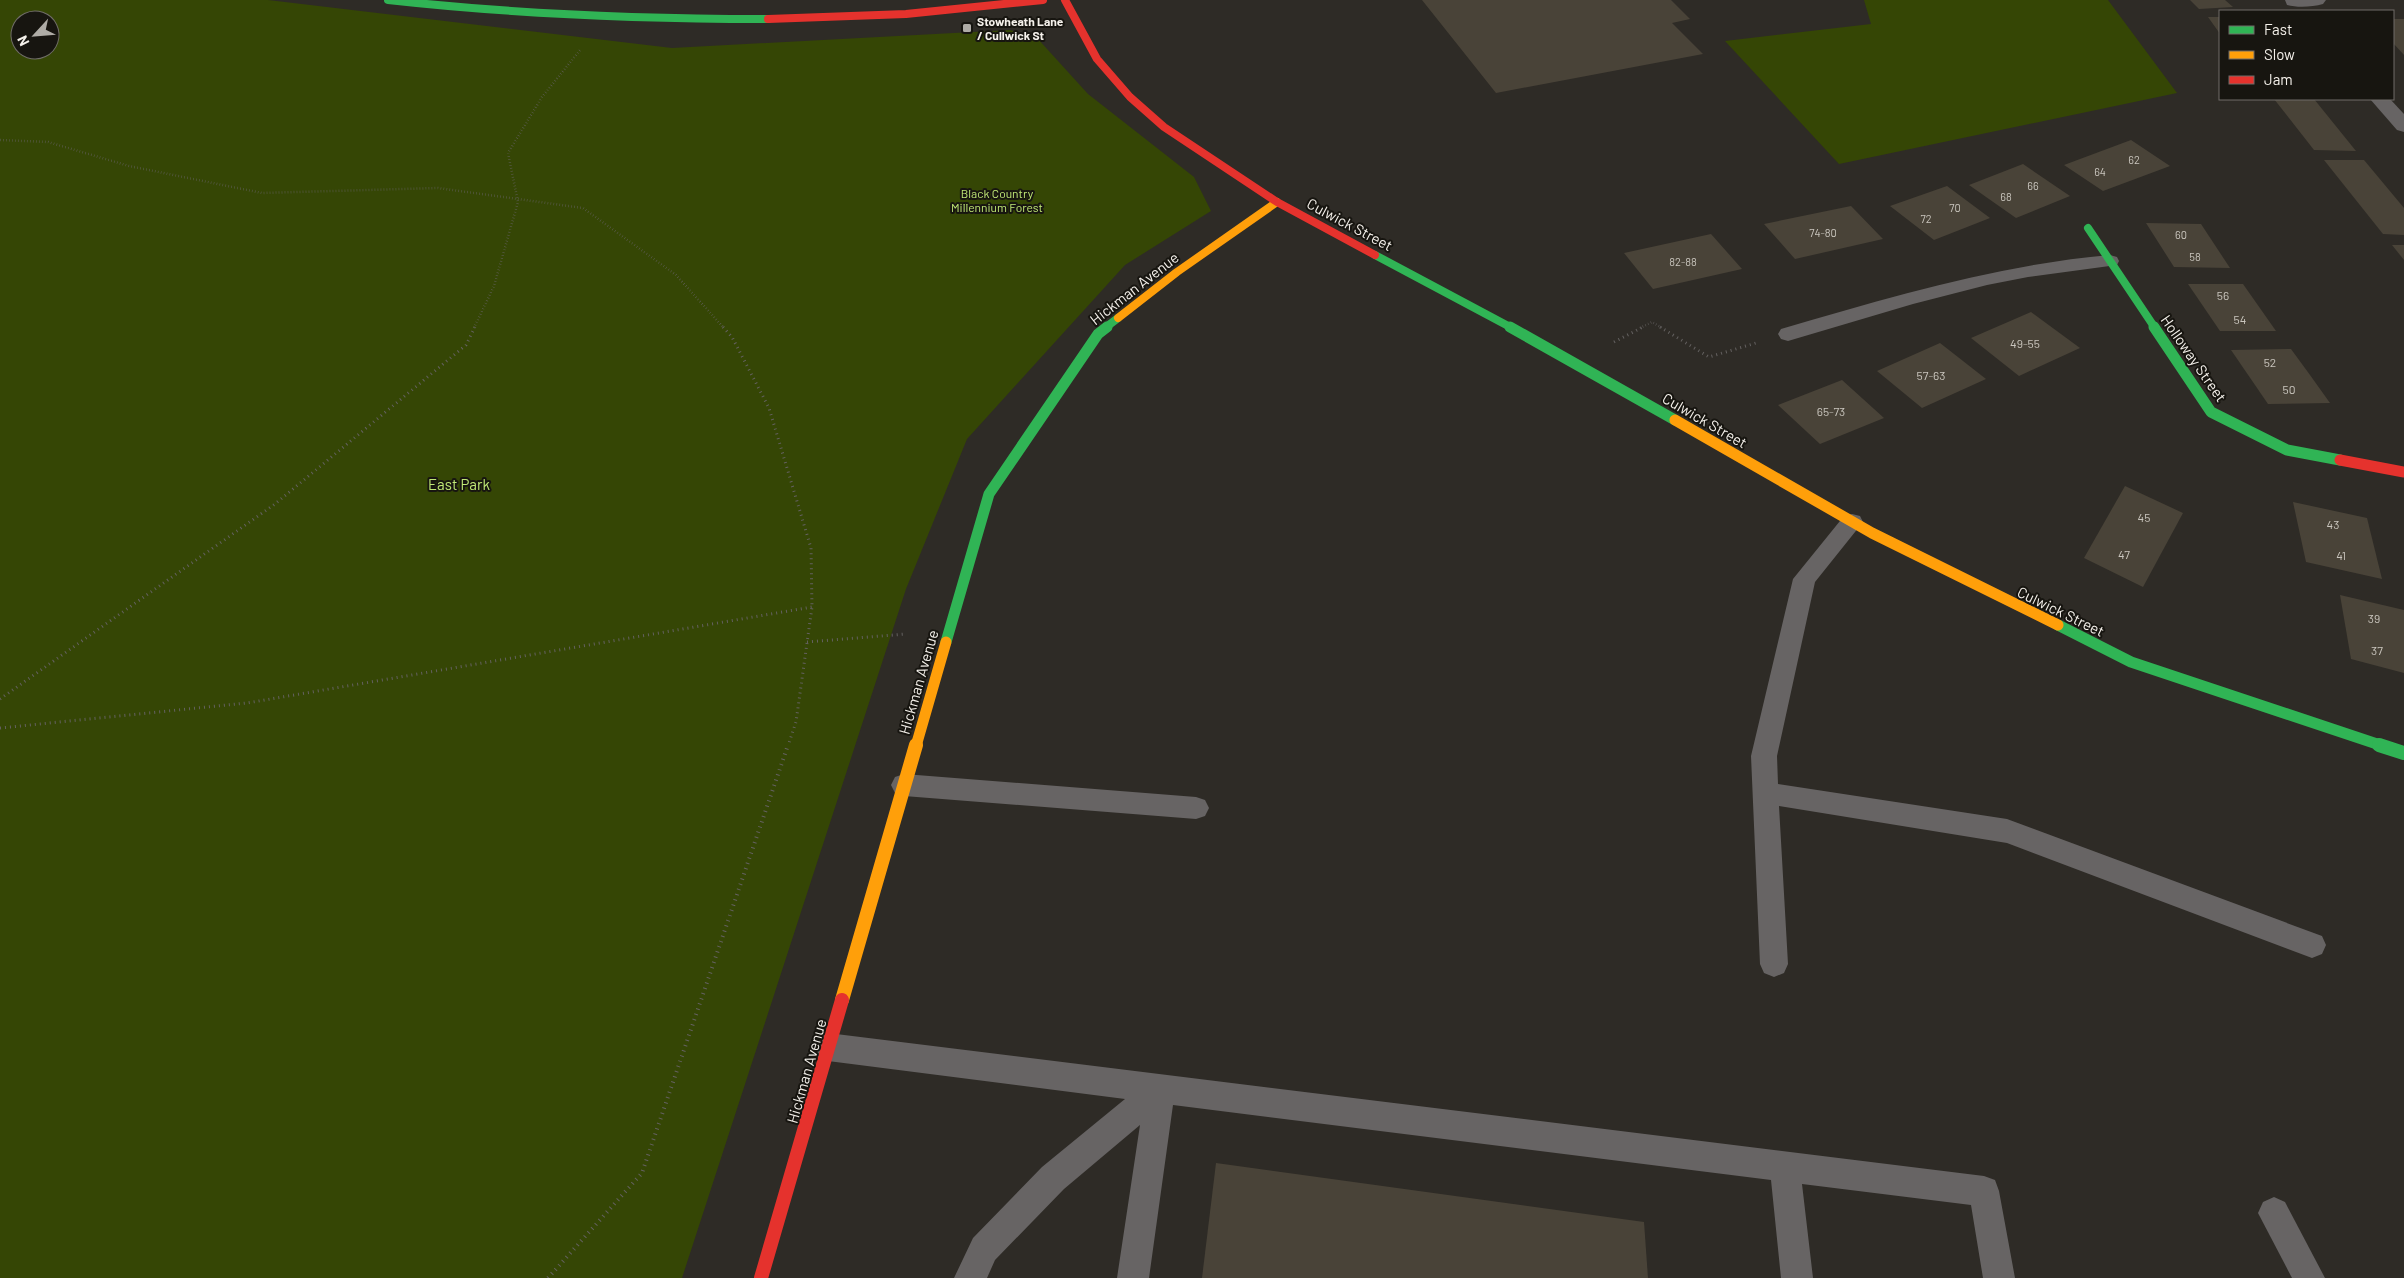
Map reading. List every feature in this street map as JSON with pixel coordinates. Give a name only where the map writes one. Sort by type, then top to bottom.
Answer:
[{"type":"street","points":[[388,0],[481,10],[607,18],[856,17],[929,12],[1042,0]]},
{"type":"street","name":"Culwick Street","points":[[1065,0],[1097,59],[1130,97],[1164,127],[1277,202],[1575,362],[1852,522],[2130,662],[2404,753]]},
{"type":"street","points":[[2296,4],[2317,0]]},
{"type":"street","points":[[2381,100],[2404,126]]},
{"type":"street","name":"Hickman Avenue","points":[[761,1278],[989,494],[1098,334],[1177,272],[1277,202]]},
{"type":"street","name":"Holloway Street","points":[[2088,228],[2211,412],[2287,450],[2404,472]]},
{"type":"lane","points":[[1788,334],[1976,280],[2070,263],[2110,261]]},
{"type":"lane","points":[[1774,964],[1764,756],[1804,579],[1852,522]]},
{"type":"lane","points":[[904,785],[1196,808]]},
{"type":"lane","points":[[1766,793],[2007,831],[2312,945]]},
{"type":"lane","points":[[828,1047],[1984,1191],[1999,1278]]},
{"type":"lane","points":[[970,1278],[984,1248],[1052,1178],[1160,1089]]},
{"type":"lane","points":[[1133,1278],[1160,1089]]},
{"type":"lane","points":[[1785,1167],[1798,1278]]},
{"type":"lane","points":[[2274,1213],[2309,1278]]},
{"type":"path","points":[[0,699],[275,504],[466,346],[494,286],[517,199],[508,153],[542,97],[607,18]]},
{"type":"path","points":[[0,140],[48,142],[129,166],[262,193],[438,188],[583,208],[676,275],[732,337],[770,408],[811,548],[812,607],[796,722],[642,1173],[548,1278]]},
{"type":"path","points":[[1575,362],[1652,322],[1708,357],[1788,334]]},
{"type":"path","points":[[0,728],[247,703],[812,607]]},
{"type":"path","points":[[807,642],[949,630]]},
{"type":"green space","name":"East Park","points":[[0,0],[268,0],[672,48],[1010,30],[1038,39],[1088,94],[1194,177],[1211,211],[1125,265],[967,439],[906,589],[682,1278],[0,1278]]},
{"type":"green space","points":[[1864,0],[2108,0],[2177,93],[1839,164],[1725,41],[1871,24]]},
{"type":"building","points":[[1422,0],[1671,0],[1690,19],[1672,23],[1703,54],[1496,93]]},
{"type":"building","points":[[2190,0],[2225,0],[2233,7],[2199,9]]},
{"type":"building","points":[[2208,17],[2219,17],[2219,32]]},
{"type":"building","points":[[2394,19],[2404,19],[2404,55],[2394,44]]},
{"type":"building","points":[[2275,100],[2315,100],[2356,151],[2314,150]]},
{"type":"building","points":[[2131,140],[2170,166],[2103,191],[2064,165]]},
{"type":"building","points":[[2324,160],[2364,160],[2404,208],[2404,235],[2383,234]]},
{"type":"building","points":[[2023,164],[2070,196],[2016,218],[1969,185]]},
{"type":"building","points":[[1947,186],[1990,218],[1934,240],[1890,206]]},
{"type":"building","points":[[1851,206],[1883,239],[1795,259],[1764,224]]},
{"type":"building","points":[[2146,223],[2201,224],[2230,268],[2174,267]]},
{"type":"building","points":[[1711,234],[1742,269],[1653,289],[1624,253]]},
{"type":"building","points":[[2392,245],[2404,245],[2404,260]]},
{"type":"building","points":[[2188,284],[2243,284],[2276,331],[2220,331]]},
{"type":"building","points":[[2031,312],[2080,348],[2019,376],[1971,338]]},
{"type":"building","points":[[1940,343],[1986,379],[1922,408],[1877,371]]},
{"type":"building","points":[[2291,349],[2330,403],[2268,404],[2231,350]]},
{"type":"building","points":[[1842,380],[1884,418],[1820,444],[1778,405]]},
{"type":"building","points":[[2125,486],[2183,513],[2143,587],[2084,558]]},
{"type":"building","points":[[2293,502],[2367,518],[2382,579],[2306,562]]},
{"type":"building","points":[[2340,595],[2404,610],[2404,673],[2351,659]]},
{"type":"building","points":[[1216,1163],[1644,1222],[1648,1278],[1202,1278]]},
{"type":"traffic: fast","points":[[388,0],[578,16],[768,19]]},
{"type":"traffic: fast","points":[[2088,228],[2211,412],[2287,450],[2340,460]]},
{"type":"traffic: fast","points":[[1375,255],[1575,362],[1675,420]]},
{"type":"traffic: fast","points":[[946,642],[989,494],[1098,334],[1118,318]]},
{"type":"traffic: fast","points":[[2058,625],[2131,662],[2404,753]]},
{"type":"traffic: slow","points":[[1118,318],[1177,272],[1277,202]]},
{"type":"traffic: slow","points":[[1675,420],[1872,533],[2058,625]]},
{"type":"traffic: slow","points":[[842,1000],[946,642]]},
{"type":"traffic: jam","points":[[768,19],[906,14],[1043,0]]},
{"type":"traffic: jam","points":[[1065,0],[1097,59],[1130,97],[1164,127],[1277,202],[1375,255]]},
{"type":"traffic: jam","points":[[2340,460],[2404,472]]},
{"type":"traffic: jam","points":[[761,1278],[842,1000]]},
{"type":"place","name":"Stowheath Lane / Cullwick St","points":[[967,28]]},
{"type":"park label","name":"Black Country Millennium Forest","points":[[997,200]]}]
